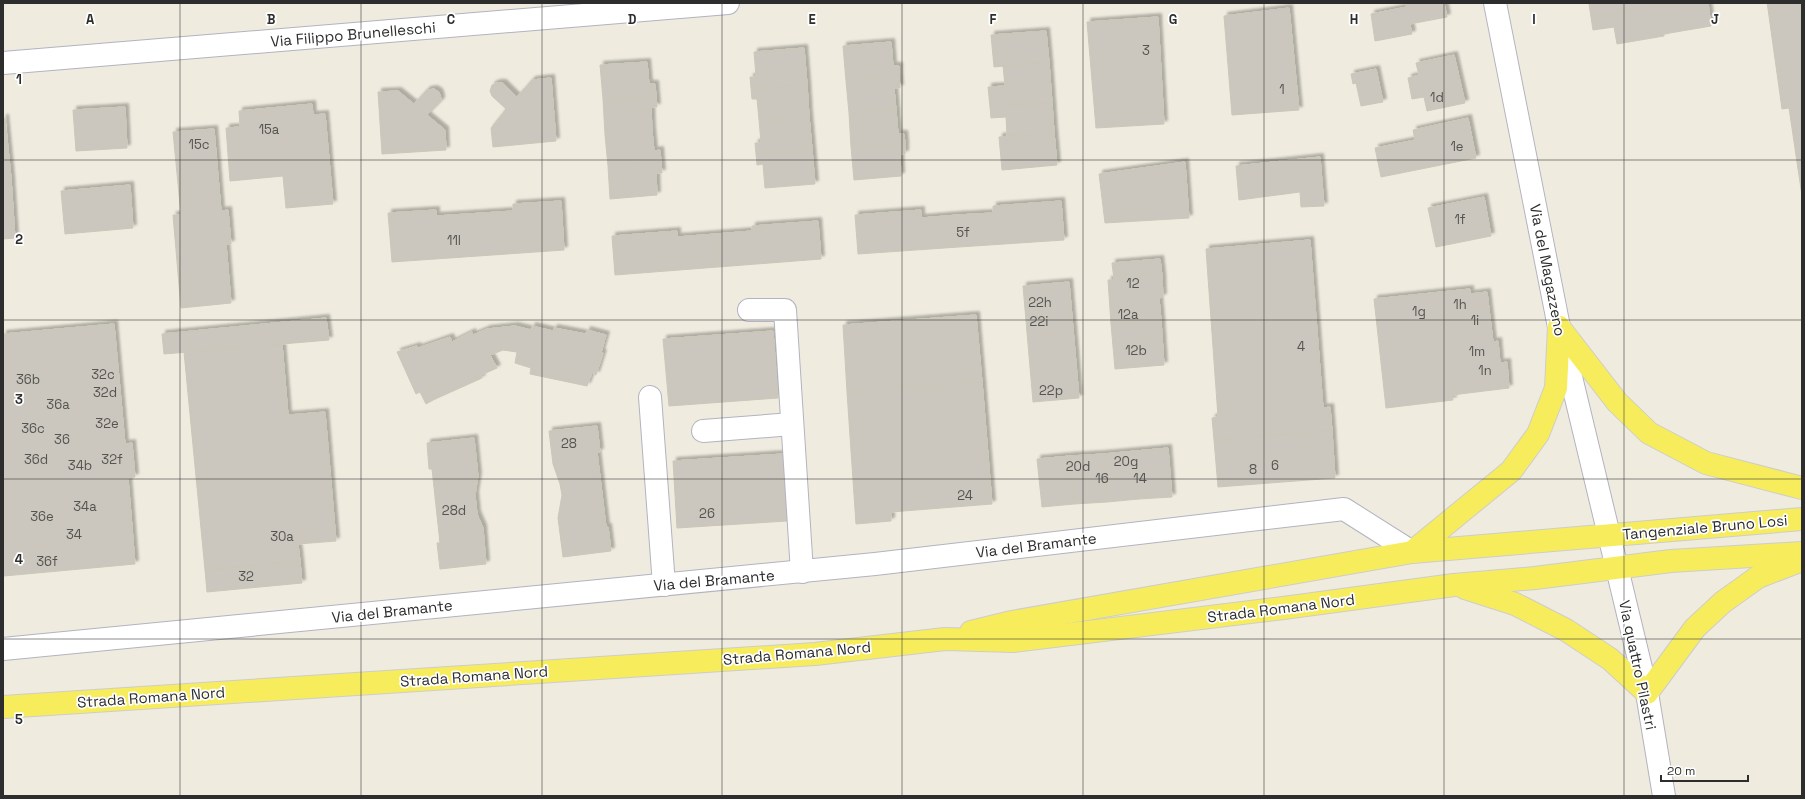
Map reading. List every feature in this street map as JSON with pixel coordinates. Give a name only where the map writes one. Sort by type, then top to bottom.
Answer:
[{"type":"main road","points":[[1559,327],[1617,402],[1649,433],[1706,462],[1802,488]]},
{"type":"main road","points":[[1412,552],[1511,471],[1538,434],[1556,388],[1559,327]]},
{"type":"main road","name":"Tangenziale Bruno Losi","points":[[1609,535],[1802,518]]},
{"type":"main road","name":"Strada Romana Nord","points":[[3,707],[815,654],[945,639],[1012,622],[1412,552],[1609,535]]},
{"type":"main road","name":"Tangenziale Bruno Losi","points":[[1617,569],[1671,561],[1802,553]]},
{"type":"main road","points":[[1454,585],[1515,604],[1566,630],[1610,659],[1647,693],[1695,628],[1723,602],[1758,577],[1802,560]]},
{"type":"main road","name":"Strada Romana Nord","points":[[945,639],[1014,641],[1291,607],[1454,585],[1617,569]]},
{"type":"street","name":"Via Filippo Brunelleschi","points":[[3,63],[728,3]]},
{"type":"street","name":"Via del Magazzeno","points":[[1495,3],[1559,327],[1609,535]]},
{"type":"street","points":[[749,310],[785,310],[802,572]]},
{"type":"street","points":[[650,397],[664,585]]},
{"type":"street","points":[[703,431],[792,424]]},
{"type":"street","name":"Via del Bramante","points":[[3,649],[802,572],[1344,509],[1412,552]]},
{"type":"street","name":"Via quattro Pilastri","points":[[1609,535],[1647,693],[1664,796]]},
{"type":"building","points":[[1406,3],[1444,3],[1447,17],[1410,24],[1412,34],[1375,41],[1371,14],[1407,7]]},
{"type":"building","points":[[1680,3],[1591,17],[1589,4]]},
{"type":"building","points":[[1680,3],[1708,3],[1711,26],[1617,44],[1614,27],[1593,30],[1591,17]]},
{"type":"building","points":[[1767,3],[1802,3],[1802,4],[1768,9]]},
{"type":"building","points":[[1802,4],[1802,196],[1789,108],[1782,109],[1768,9]]},
{"type":"building","points":[[1289,8],[1299,110],[1232,115],[1224,16]]},
{"type":"building","points":[[1158,17],[1164,124],[1096,128],[1087,22]]},
{"type":"building","points":[[1046,31],[1049,62],[994,67],[991,35]]},
{"type":"building","points":[[891,42],[893,66],[899,66],[899,76],[846,81],[843,46]]},
{"type":"building","points":[[804,48],[807,84],[751,88],[750,77],[756,77],[754,52]]},
{"type":"building","points":[[1454,55],[1465,103],[1427,111],[1424,97],[1412,99],[1408,78],[1419,75],[1416,63]]},
{"type":"building","points":[[647,62],[649,84],[655,84],[656,96],[603,99],[600,65]]},
{"type":"building","points":[[1049,62],[1052,103],[990,107],[988,87],[1005,86],[1003,66]]},
{"type":"building","points":[[1376,69],[1383,102],[1361,106],[1356,83],[1353,84],[1351,74]]},
{"type":"building","points":[[899,76],[900,88],[894,88],[896,110],[849,113],[846,81]]},
{"type":"building","points":[[551,78],[556,141],[493,147],[491,128],[506,109],[492,96],[490,91],[492,85],[503,83],[517,97],[532,80]]},
{"type":"building","points":[[807,84],[809,116],[759,120],[757,99],[752,99],[751,88]]},
{"type":"building","points":[[434,89],[439,92],[441,101],[427,115],[445,130],[446,150],[382,154],[378,92],[398,91],[414,104],[427,90]]},
{"type":"building","points":[[656,96],[657,107],[651,107],[652,131],[605,135],[603,99]]},
{"type":"building","points":[[1052,103],[1054,132],[1007,136],[1006,117],[991,118],[990,107]]},
{"type":"building","points":[[312,104],[313,115],[325,114],[333,204],[286,208],[283,176],[230,181],[226,128],[240,127],[239,111]]},
{"type":"building","points":[[125,107],[127,148],[76,151],[73,110]]},
{"type":"building","points":[[896,110],[898,134],[904,134],[905,143],[851,147],[849,113]]},
{"type":"building","points":[[809,116],[812,149],[756,154],[755,143],[761,143],[759,120]]},
{"type":"building","points":[[3,118],[5,118],[11,178],[3,179]]},
{"type":"building","points":[[1468,118],[1476,158],[1381,177],[1375,148],[1415,140],[1413,130]]},
{"type":"building","points":[[214,129],[221,211],[228,210],[231,244],[226,244],[231,303],[181,308],[173,215],[181,215],[173,132]]},
{"type":"building","points":[[652,131],[654,151],[660,150],[661,162],[608,166],[605,135]]},
{"type":"building","points":[[1054,132],[1057,165],[1002,170],[999,137]]},
{"type":"building","points":[[905,143],[905,154],[900,154],[901,176],[854,180],[851,147]]},
{"type":"building","points":[[812,149],[815,184],[765,188],[763,164],[757,165],[756,154]]},
{"type":"building","points":[[1320,157],[1324,206],[1301,207],[1300,192],[1239,200],[1236,166]]},
{"type":"building","points":[[661,162],[662,173],[656,173],[657,195],[610,199],[608,166]]},
{"type":"building","points":[[1185,162],[1189,218],[1105,223],[1099,174]]},
{"type":"building","points":[[11,178],[15,238],[3,239],[3,179]]},
{"type":"building","points":[[130,185],[133,228],[65,234],[61,191]]},
{"type":"building","points":[[1484,197],[1491,236],[1436,247],[1428,208]]},
{"type":"building","points":[[561,201],[564,250],[392,262],[388,213],[436,210],[436,216],[513,211],[513,204]]},
{"type":"building","points":[[1061,201],[1064,240],[959,247],[957,215],[993,213],[993,206]]},
{"type":"building","points":[[921,210],[921,218],[957,215],[959,247],[858,254],[855,215]]},
{"type":"building","points":[[818,221],[821,259],[718,267],[715,234],[752,231],[752,226]]},
{"type":"building","points":[[677,231],[677,237],[715,234],[718,267],[615,275],[612,236]]},
{"type":"building","points":[[1310,240],[1323,408],[1330,407],[1332,431],[1214,440],[1212,418],[1218,417],[1206,249]]},
{"type":"building","points":[[1160,259],[1162,276],[1114,280],[1112,263]]},
{"type":"building","points":[[1162,276],[1163,297],[1159,298],[1161,320],[1111,324],[1108,280]]},
{"type":"building","points":[[1069,282],[1079,398],[1033,402],[1023,286]]},
{"type":"building","points":[[1470,289],[1470,294],[1487,292],[1493,342],[1498,341],[1500,363],[1507,362],[1509,388],[1452,395],[1453,400],[1386,408],[1374,299]]},
{"type":"building","points":[[976,315],[982,382],[847,392],[843,325]]},
{"type":"building","points":[[326,318],[329,340],[164,354],[162,334]]},
{"type":"building","points":[[1161,320],[1164,365],[1115,369],[1111,324]]},
{"type":"building","points":[[114,324],[125,444],[132,443],[135,477],[128,478],[135,564],[4,576],[3,334]]},
{"type":"building","points":[[515,326],[531,330],[532,326],[553,331],[554,328],[586,334],[587,330],[606,335],[601,353],[603,353],[596,375],[592,373],[587,386],[530,374],[531,368],[515,363],[517,352],[503,350],[490,355],[497,368],[481,375],[482,378],[433,400],[422,375],[429,371],[418,348],[450,337],[452,342],[472,332],[473,335],[487,329]]},
{"type":"building","points":[[773,331],[778,398],[669,406],[663,339]]},
{"type":"building","points":[[282,344],[288,415],[325,412],[336,541],[298,544],[300,561],[205,570],[184,352]]},
{"type":"building","points":[[417,346],[429,371],[422,375],[433,400],[426,404],[420,392],[416,394],[397,352]]},
{"type":"building","points":[[982,382],[992,504],[891,512],[891,521],[856,524],[847,392]]},
{"type":"building","points":[[597,426],[600,452],[597,452],[606,527],[608,527],[611,551],[563,557],[558,518],[562,495],[553,464],[549,431]]},
{"type":"building","points":[[1332,431],[1335,478],[1218,487],[1214,440]]},
{"type":"building","points":[[474,438],[478,476],[475,495],[477,514],[483,528],[486,564],[440,569],[437,543],[440,543],[432,469],[429,469],[427,443]]},
{"type":"building","points":[[1168,448],[1172,497],[1139,499],[1135,451]]},
{"type":"building","points":[[1135,451],[1139,499],[1107,502],[1103,454]]},
{"type":"building","points":[[783,454],[787,521],[677,528],[673,461]]},
{"type":"building","points":[[1103,454],[1107,502],[1074,504],[1070,456]]},
{"type":"building","points":[[1070,456],[1074,504],[1042,507],[1037,459]]},
{"type":"building","points":[[300,561],[302,583],[207,592],[205,570]]}]
